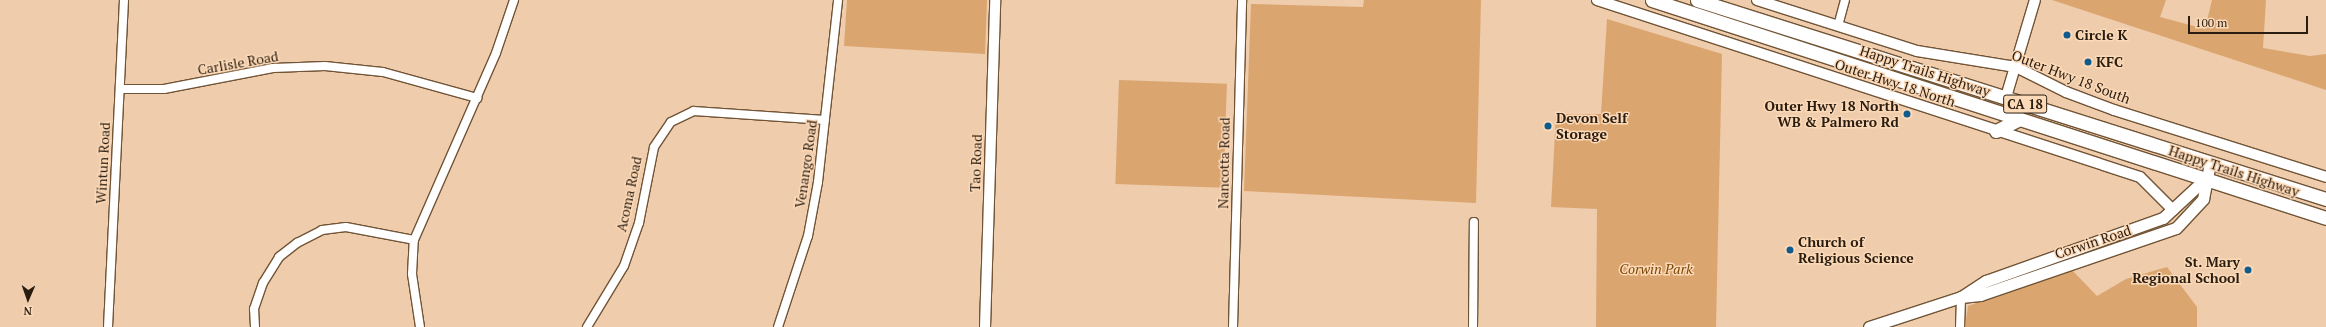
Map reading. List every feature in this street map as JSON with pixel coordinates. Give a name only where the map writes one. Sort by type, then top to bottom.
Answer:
[{"type":"main road","name":"Happy Trails Highway","points":[[1652,0],[2326,218]]},
{"type":"main road","name":"Happy Trails Highway","points":[[1697,0],[2326,199]]},
{"type":"main road","points":[[1918,86],[1992,103],[2006,98]]},
{"type":"main road","points":[[1996,131],[2020,119]]},
{"type":"main road","name":"Corwin Road","points":[[1868,327],[1960,297],[1980,295],[2176,228],[2204,199],[2204,179],[2210,163]]},
{"type":"main road","name":"Corwin Road","points":[[1960,297],[1976,285],[2163,218],[2204,179]]},
{"type":"street","name":"Wintun Road","points":[[108,327],[124,0]]},
{"type":"street","points":[[420,327],[412,274],[414,240],[476,98],[514,0]]},
{"type":"street","name":"Venango Road","points":[[778,327],[808,236],[825,120],[838,0]]},
{"type":"street","name":"Tao Road","points":[[985,327],[995,0]]},
{"type":"street","name":"Nancotta Road","points":[[1233,327],[1242,0]]},
{"type":"street","name":"Outer Hwy 18 North","points":[[1597,0],[2140,177],[2173,210]]},
{"type":"street","name":"Outer Hwy 18 South","points":[[1757,0],[1917,51],[2016,67],[2066,92],[2114,110],[2326,177]]},
{"type":"street","points":[[1838,26],[1845,0]]},
{"type":"street","points":[[2006,98],[2035,0]]},
{"type":"street","name":"Carlisle Road","points":[[120,89],[164,89],[273,68],[325,66],[383,72],[476,98]]},
{"type":"street","name":"Acoma Road","points":[[587,327],[624,266],[639,223],[654,147],[672,122],[694,111],[825,120]]},
{"type":"street","points":[[1473,327],[1474,222]]},
{"type":"street","points":[[255,327],[254,309],[263,283],[279,257],[297,243],[322,230],[346,227],[414,240]]},
{"type":"street","points":[[1960,297],[1960,327]]},
{"type":"green space","points":[[847,0],[987,0],[985,54],[844,46]]},
{"type":"green space","points":[[1364,0],[1481,0],[1476,203],[1244,191],[1251,4],[1363,7]]},
{"type":"green space","points":[[2052,0],[2166,0],[2160,17],[2205,29],[2212,0],[2266,0],[2263,48],[2310,56],[2326,54],[2326,90]]},
{"type":"green space","name":"Corwin Park","points":[[1607,19],[1722,54],[1716,327],[1596,327],[1597,209],[1551,207],[1556,114],[1601,114]]},
{"type":"green space","points":[[1119,80],[1227,84],[1223,188],[1115,184]]},
{"type":"green space","points":[[2167,267],[2197,307],[2197,327],[1965,327],[1968,306],[2071,269],[2097,296],[2126,279]]},
{"type":"place","name":"Circle K","points":[[2067,35]]},
{"type":"place","name":"KFC","points":[[2088,62]]},
{"type":"place","name":"Outer Hwy 18 North WB & Palmero Rd","points":[[1907,114]]},
{"type":"place","name":"Devon Self Storage","points":[[1548,126]]},
{"type":"place","name":"Church of Religious Science","points":[[1790,250]]},
{"type":"place","name":"St. Mary Regional School","points":[[2248,270]]}]
